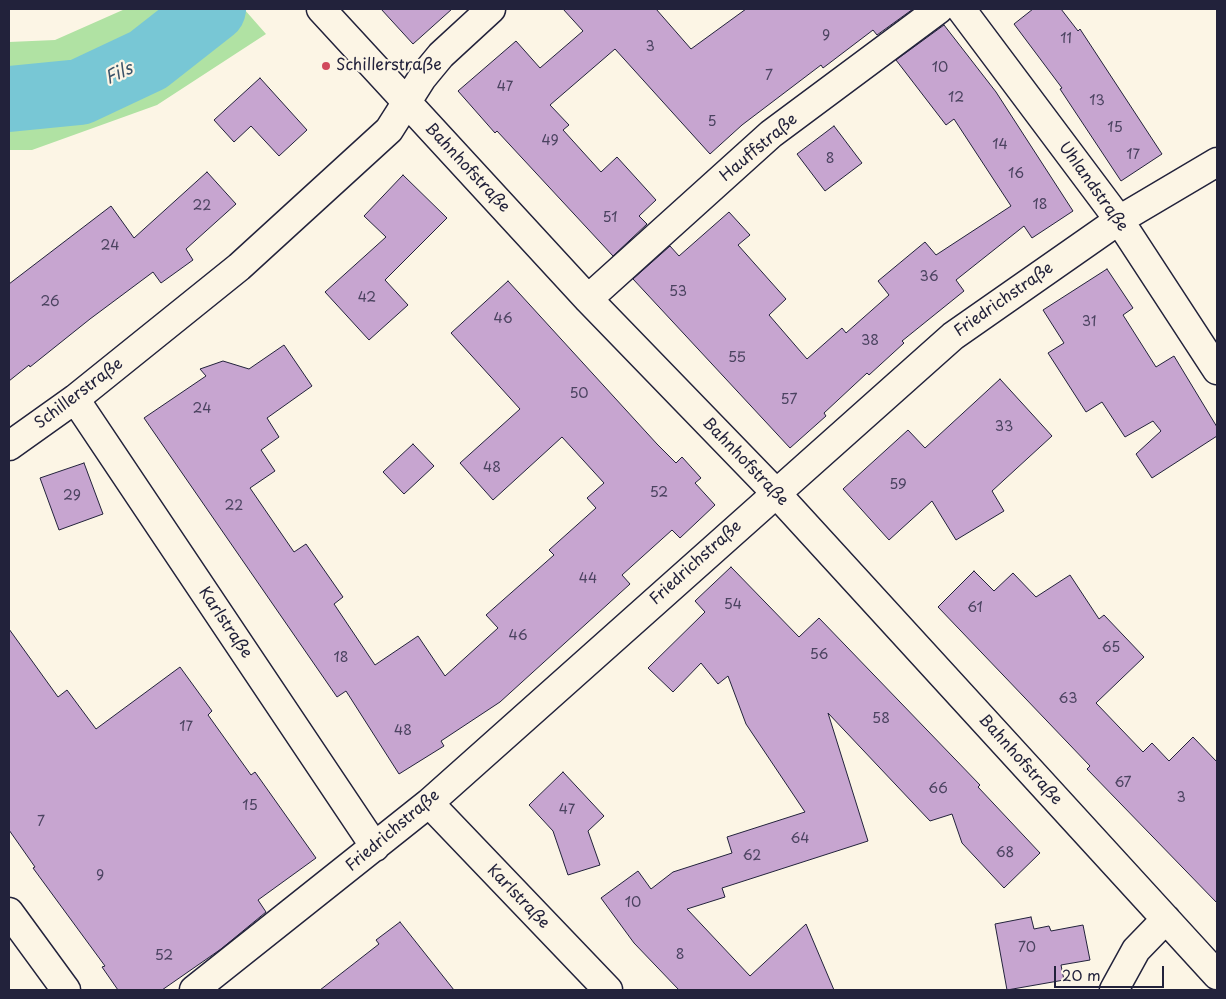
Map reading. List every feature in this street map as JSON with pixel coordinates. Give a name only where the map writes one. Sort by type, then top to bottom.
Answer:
[{"type":"street","name":"Schillerstraße","points":[[9,446],[75,399],[238,267],[389,130],[408,104],[422,78],[441,55],[491,9]]},
{"type":"street","name":"Hauffstraße","points":[[588,299],[771,134],[939,9]]},
{"type":"street","name":"Uhlandstraße","points":[[961,9],[1119,220],[1217,370]]},
{"type":"street","name":"Bahnhofstraße","points":[[327,16],[588,299],[775,492],[1217,974]]},
{"type":"street","name":"Friedrichstraße","points":[[194,990],[429,803],[775,492],[953,336],[1119,220],[1217,162]]},
{"type":"street","name":"Karlstraße","points":[[75,399],[375,847]]},
{"type":"street","name":"Karlstraße","points":[[429,803],[608,990]]},
{"type":"street","points":[[9,912],[66,990]]},
{"type":"street","points":[[1114,990],[1136,950],[1166,919]]},
{"type":"street","points":[[1212,990],[1217,985]]},
{"type":"green space","points":[[125,9],[244,9],[266,34],[157,105],[32,150],[9,150],[9,42],[55,40]]},
{"type":"building","points":[[381,9],[452,9],[413,44]]},
{"type":"building","points":[[563,9],[656,9],[691,49],[746,9],[913,9],[877,35],[873,30],[823,68],[821,65],[742,125],[710,154],[615,49],[550,105],[569,125],[563,130],[601,172],[617,157],[656,200],[639,216],[647,224],[613,256],[497,131],[495,133],[458,91],[516,41],[540,68],[583,31]]},
{"type":"building","points":[[1033,9],[1061,9],[1078,31],[1080,29],[1162,154],[1121,181],[1060,89],[1062,88],[1014,24]]},
{"type":"building","points":[[944,25],[996,92],[1073,211],[1032,238],[1024,226],[956,280],[964,291],[902,341],[904,343],[869,375],[867,373],[824,413],[826,416],[790,448],[633,279],[670,246],[679,256],[729,212],[750,235],[738,245],[786,299],[769,315],[807,359],[842,328],[846,333],[889,295],[878,281],[925,242],[936,255],[1011,206],[954,119],[946,125],[896,60]]},
{"type":"building","points":[[260,78],[307,130],[279,156],[251,126],[234,142],[214,120]]},
{"type":"building","points":[[834,126],[862,163],[825,191],[797,154]]},
{"type":"building","points":[[207,172],[236,204],[186,249],[193,260],[161,283],[153,272],[30,367],[29,365],[9,381],[9,284],[111,206],[134,238]]},
{"type":"building","points":[[403,175],[447,218],[385,280],[408,305],[369,340],[325,292],[386,237],[364,216]]},
{"type":"building","points":[[1107,269],[1133,308],[1123,315],[1156,367],[1174,356],[1217,427],[1217,436],[1152,478],[1136,454],[1161,431],[1153,421],[1125,437],[1102,402],[1086,412],[1048,353],[1064,343],[1043,310]]},
{"type":"building","points":[[508,281],[657,444],[676,463],[682,457],[701,478],[695,483],[715,505],[680,538],[672,530],[622,575],[630,584],[500,702],[441,741],[444,746],[399,774],[346,691],[337,697],[144,418],[206,376],[200,369],[223,361],[249,369],[284,345],[312,386],[267,418],[279,437],[261,450],[275,471],[250,488],[294,552],[306,544],[343,597],[334,604],[375,665],[418,636],[445,676],[498,628],[486,615],[554,555],[549,550],[596,508],[587,498],[604,483],[562,437],[493,500],[460,463],[520,409],[451,333]]},
{"type":"building","points":[[1000,379],[1052,436],[992,491],[1004,511],[956,540],[932,501],[889,540],[843,489],[908,430],[925,448]]},
{"type":"building","points":[[413,444],[434,466],[404,494],[383,472]]},
{"type":"building","points":[[84,463],[103,514],[59,530],[40,478]]},
{"type":"building","points":[[731,567],[799,637],[819,618],[980,785],[978,787],[1040,853],[1004,888],[962,843],[952,814],[930,821],[828,713],[868,841],[722,888],[725,897],[687,909],[750,976],[806,924],[834,990],[679,990],[634,943],[601,898],[638,871],[651,889],[673,872],[732,853],[727,837],[805,812],[746,724],[728,676],[718,684],[701,663],[673,692],[648,668],[705,612],[695,601]]},
{"type":"building","points":[[974,571],[994,591],[1013,573],[1036,597],[1070,575],[1099,619],[1104,615],[1144,657],[1096,703],[1143,752],[1152,743],[1169,761],[1193,737],[1217,762],[1217,903],[1087,769],[1090,766],[938,607]]},
{"type":"building","points":[[9,629],[58,697],[67,690],[96,729],[180,667],[212,711],[208,715],[251,775],[255,772],[316,858],[258,900],[266,912],[221,949],[162,990],[118,990],[102,967],[105,966],[33,868],[35,867],[9,830]]},
{"type":"building","points":[[563,772],[604,816],[588,831],[600,865],[568,875],[553,831],[529,805]]},
{"type":"building","points":[[1031,917],[1034,929],[1049,926],[1051,931],[1083,925],[1090,960],[1061,965],[1064,980],[1007,990],[995,924]]},
{"type":"building","points":[[400,922],[454,990],[320,990],[379,944],[376,940]]},
{"type":"waterway","name":"Fils","points":[[9,99],[80,92],[148,60],[213,9]]},
{"type":"place","name":"Schillerstraße","points":[[326,66]]}]
